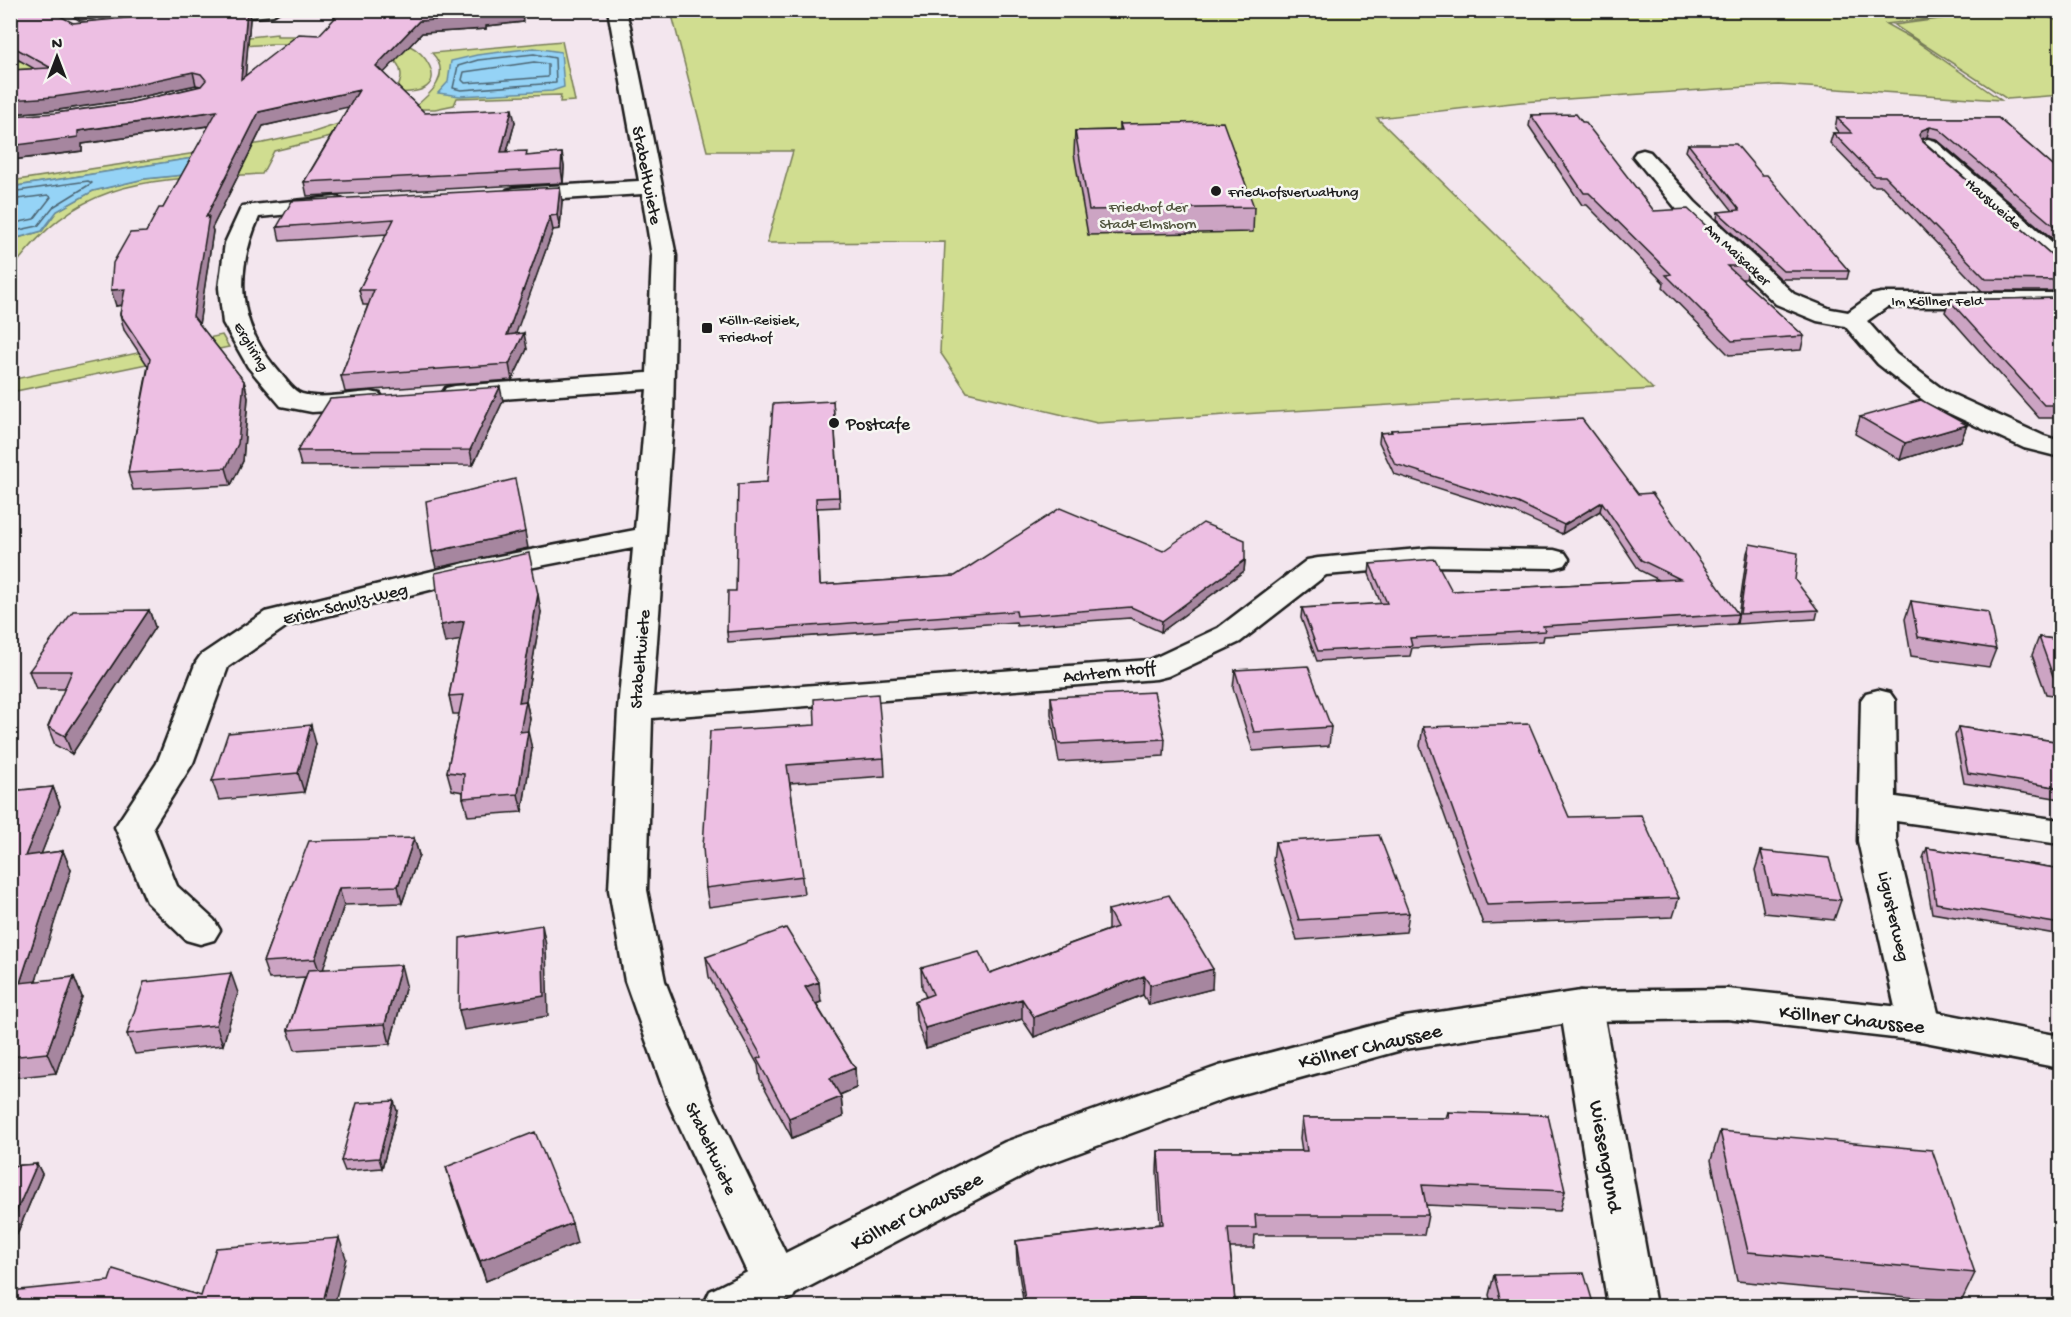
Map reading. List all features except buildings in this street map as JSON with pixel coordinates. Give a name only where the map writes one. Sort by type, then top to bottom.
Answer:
[{"type":"street","points":[[184,18],[273,10]]},
{"type":"street","name":"Stabeltwiete","points":[[616,10],[621,26],[664,256],[659,420],[634,709],[628,890],[645,981],[690,1102],[776,1283]]},
{"type":"street","name":"Hausweide","points":[[1928,145],[2061,261]]},
{"type":"street","name":"Am Maisacker","points":[[1643,156],[1688,207],[1785,299],[1826,316],[1853,320]]},
{"type":"street","points":[[489,196],[651,188]]},
{"type":"street","name":"Ergliring","points":[[350,203],[250,211],[236,243],[231,288],[235,322],[261,367],[290,400],[312,404],[393,398]]},
{"type":"street","name":"Im Köllner Feld","points":[[1853,320],[1881,300],[2061,300]]},
{"type":"street","points":[[1853,320],[1887,359],[1936,397],[2034,442],[2061,449]]},
{"type":"street","points":[[428,396],[660,380]]},
{"type":"street","name":"Erich-Schulz-Weg","points":[[200,930],[161,893],[134,827],[176,763],[213,662],[276,619],[473,570],[649,536]]},
{"type":"street","name":"Achtern Hoff","points":[[634,709],[1156,669],[1229,635],[1318,567],[1430,557],[1554,559]]},
{"type":"street","name":"Ligusterweg","points":[[1878,700],[1877,841],[1920,1025]]},
{"type":"street","points":[[1878,806],[2061,832]]},
{"type":"street","name":"Köllner Chaussee","points":[[727,1306],[776,1283],[1021,1155],[1219,1083],[1406,1033],[1581,1006],[1727,1005],[1920,1025],[2061,1052]]},
{"type":"street","name":"Wiesengrund","points":[[1581,1006],[1632,1306]]},
{"type":"green space","points":[[2007,10],[2034,11],[2060,22],[2060,95],[2007,99],[1894,25]]},
{"type":"green space","name":"Friedhof der Stadt Elmshorn","points":[[671,11],[1996,11],[1886,24],[1913,39],[2001,100],[1778,85],[1521,102],[1377,118],[1653,389],[1097,423],[967,392],[940,352],[945,242],[767,243],[793,151],[707,151]]},
{"type":"green space","points":[[277,34],[277,36],[326,36],[397,42],[410,46],[421,54],[430,66],[432,79],[423,89],[395,93],[400,83],[401,73],[391,56],[308,44],[203,49],[11,72],[10,62]]},
{"type":"green space","points":[[562,41],[575,101],[560,102],[561,95],[457,98],[454,105],[435,109],[412,109],[432,91],[440,77],[438,61],[432,53]]},
{"type":"green space","points":[[347,121],[335,136],[274,151],[262,174],[154,182],[122,188],[93,199],[64,216],[37,239],[11,271],[11,237],[18,238],[42,231],[57,211],[93,191],[144,179],[223,171],[244,163],[231,152],[11,187],[11,181],[263,143],[314,132]]},
{"type":"green space","points":[[222,335],[229,347],[11,392],[10,380]]},
{"type":"water","points":[[534,48],[561,52],[564,87],[552,91],[460,96],[438,93],[448,82],[451,61],[477,55]]},
{"type":"water","points":[[231,152],[243,159],[244,163],[223,171],[144,179],[93,191],[57,211],[42,231],[17,238],[11,237],[11,187]]},
{"type":"place","name":"Friedhofsverwaltung","points":[[1216,191]]},
{"type":"place","name":"Kölln-Reisiek, Friedhof","points":[[707,328]]},
{"type":"place","name":"Postcafe","points":[[834,423]]}]
